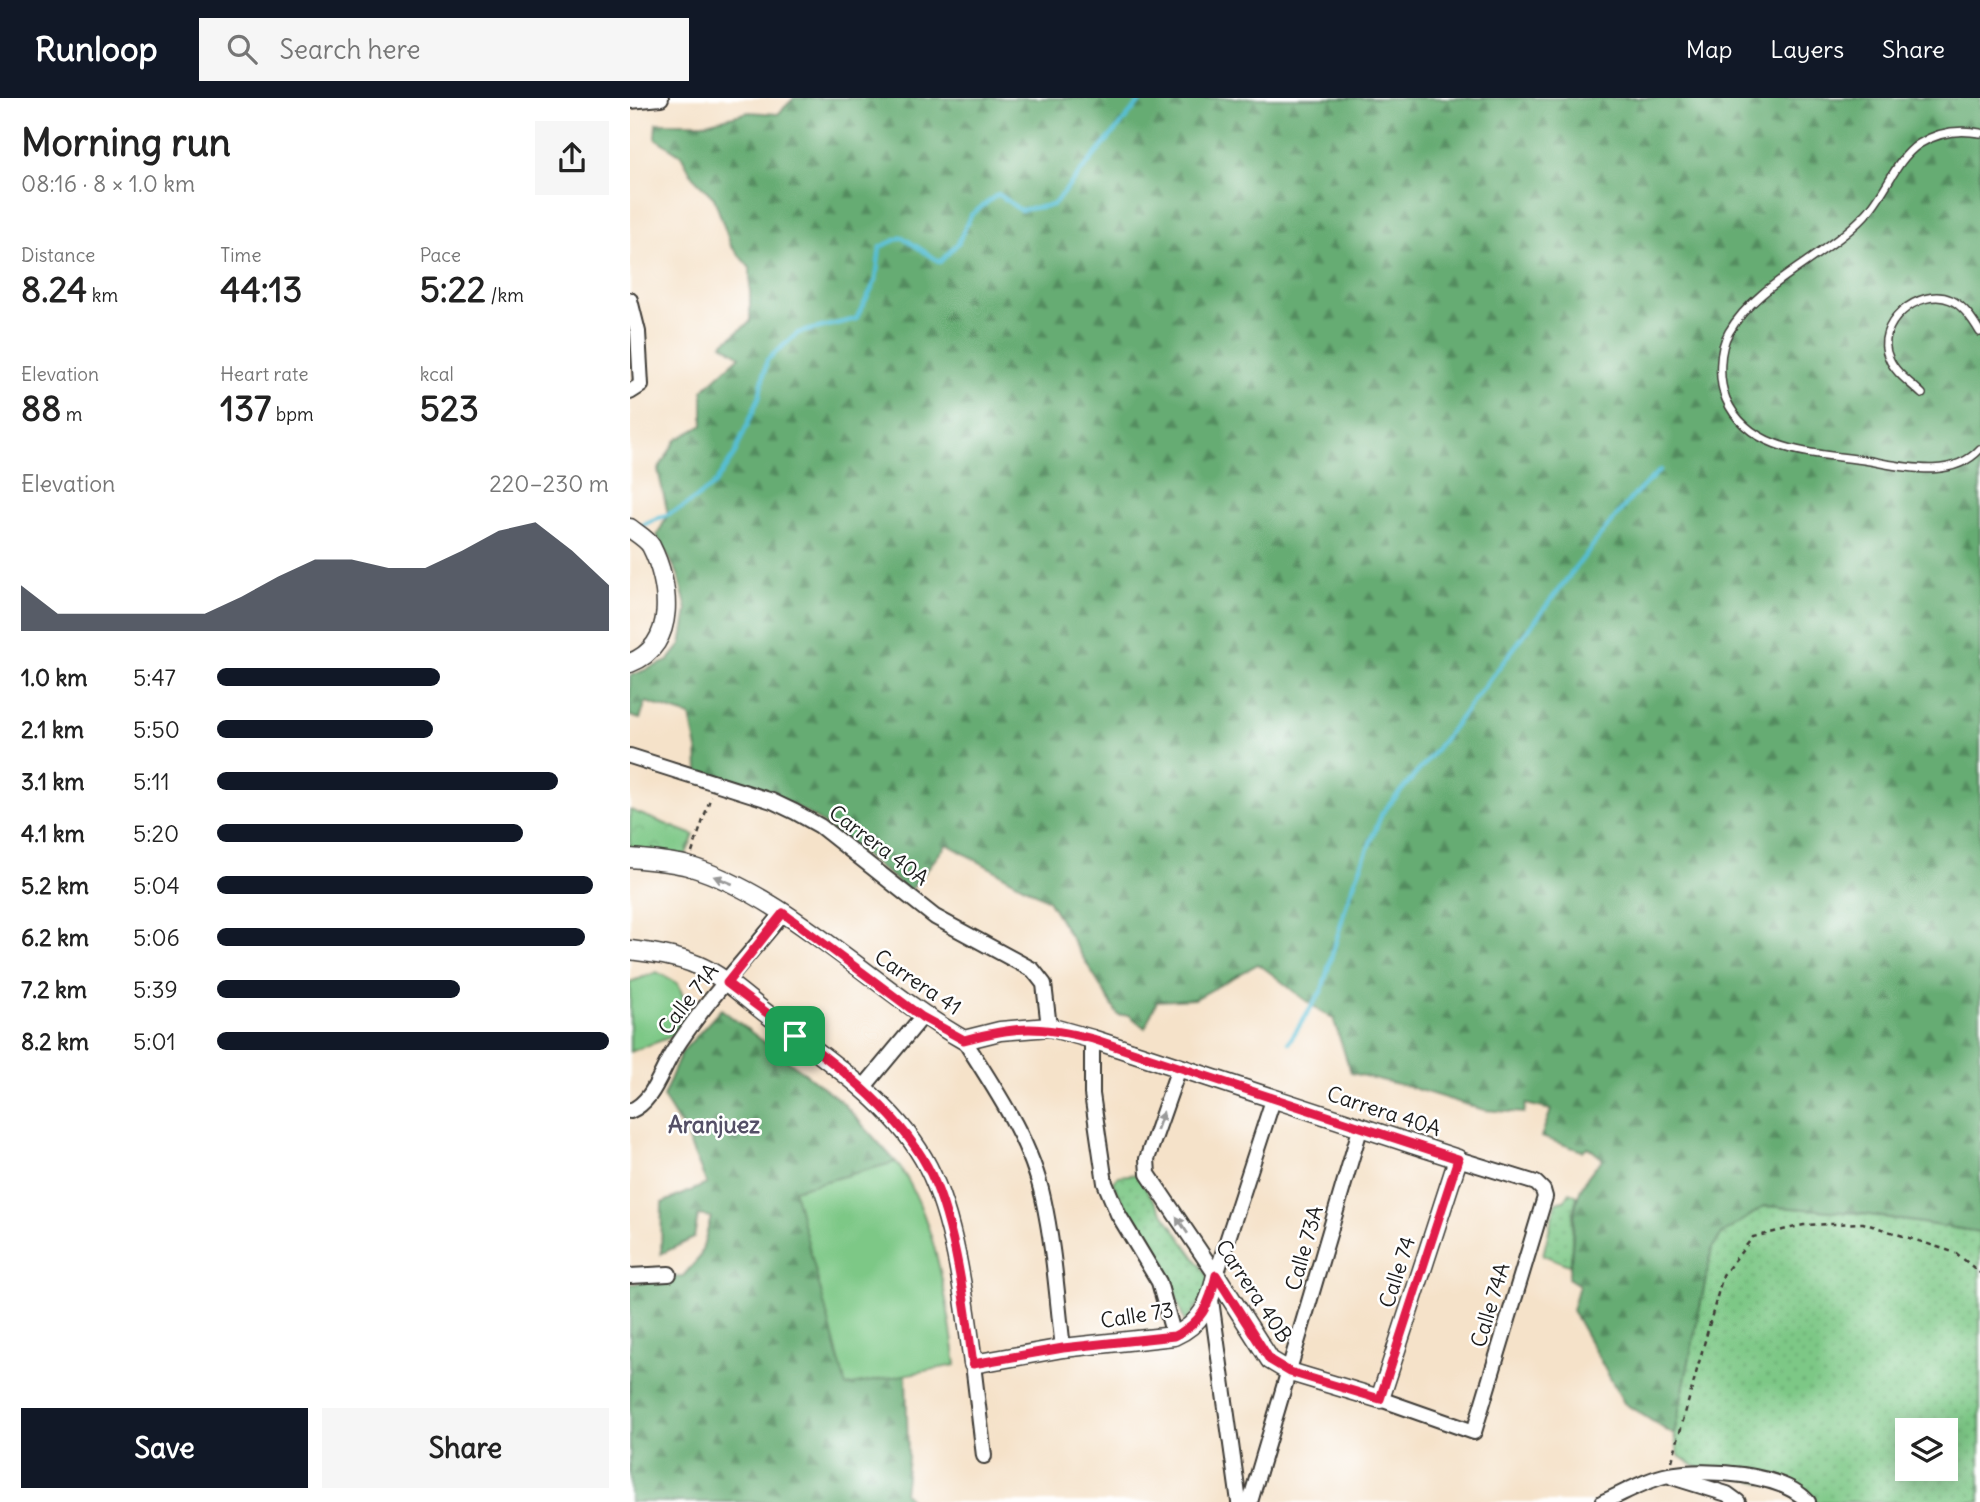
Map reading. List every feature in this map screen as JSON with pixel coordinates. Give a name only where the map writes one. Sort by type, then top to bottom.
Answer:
[{"type":"street","points":[[630,101],[661,98]]},
{"type":"street","points":[[630,300],[638,332],[642,385],[633,391]]},
{"type":"street","points":[[630,528],[650,544],[666,592],[667,622],[655,642],[638,660],[630,663]]},
{"type":"street","name":"Carrera 40A","points":[[630,756],[772,801],[820,826],[935,916],[1032,970],[1044,984],[1049,1027]]},
{"type":"street","name":"Carrera 41","points":[[630,858],[688,866],[732,883],[783,913],[922,1017],[964,1040],[1001,1098],[1025,1149],[1043,1197],[1063,1348]]},
{"type":"street","name":"Calle 71A","points":[[630,1111],[646,1103],[659,1076],[692,1023],[783,913]]},
{"type":"street","points":[[630,950],[665,955],[699,966],[727,983],[863,1088],[903,1128],[928,1167],[942,1203],[973,1364],[984,1456]]},
{"type":"street","points":[[863,1088],[922,1017]]},
{"type":"street","name":"Carrera 40A","points":[[964,1040],[1000,1031],[1049,1027],[1536,1183],[1543,1190]]},
{"type":"street","points":[[1093,1039],[1093,1094],[1105,1183],[1118,1214],[1159,1282],[1174,1336]]},
{"type":"street","name":"Carrera 40B","points":[[1179,1068],[1147,1159],[1148,1174],[1270,1360],[1290,1372],[1380,1399],[1474,1433]]},
{"type":"street","name":"Calle 73","points":[[973,1364],[1063,1348],[1174,1336],[1190,1329],[1211,1300],[1216,1275],[1273,1100]]},
{"type":"street","name":"Calle 73A","points":[[1250,1502],[1361,1126]]},
{"type":"street","name":"Calle 74","points":[[1380,1399],[1458,1159]]},
{"type":"street","name":"Calle 74A","points":[[1474,1433],[1545,1197],[1543,1190]]},
{"type":"street","points":[[630,1276],[669,1273]]},
{"type":"street","points":[[1211,1300],[1239,1502]]},
{"type":"street","points":[[1603,1502],[1668,1475],[1742,1473],[1797,1491],[1808,1502]]},
{"type":"street","points":[[1668,1475],[1675,1480],[1727,1494],[1738,1502]]},
{"type":"lane","points":[[1980,133],[1948,133],[1917,145],[1902,162],[1879,199],[1847,233],[1747,307],[1727,334],[1720,366],[1726,398],[1743,425],[1770,443],[1917,468],[1946,468],[1974,456],[1980,449]]},
{"type":"lane","points":[[1922,394],[1895,369],[1887,356],[1885,342],[1888,329],[1898,316],[1925,298],[1938,296],[1952,300],[1963,309],[1980,332]]},
{"type":"path","points":[[688,866],[715,783]]},
{"type":"path","points":[[1668,1475],[1723,1275],[1753,1237],[1804,1225],[1863,1223],[1956,1253],[1980,1273]]},
{"type":"green space","points":[[794,98],[1980,98],[1980,1232],[1857,1213],[1765,1206],[1722,1234],[1712,1248],[1674,1435],[1624,1403],[1572,1310],[1579,1285],[1568,1278],[1574,1215],[1582,1187],[1603,1159],[1588,1147],[1582,1151],[1541,1137],[1551,1110],[1526,1104],[1524,1113],[1484,1110],[1406,1086],[1351,1073],[1333,1018],[1258,964],[1195,999],[1157,1001],[1145,1028],[1129,1015],[1118,1015],[1048,900],[947,844],[910,891],[818,820],[775,795],[698,772],[697,749],[690,716],[646,702],[640,719],[630,716],[630,676],[668,661],[681,645],[687,610],[678,574],[657,536],[668,514],[658,470],[676,440],[703,425],[703,390],[740,356],[722,344],[750,322],[750,268],[731,246],[714,198],[693,177],[681,155],[655,138],[656,123],[706,123],[749,112],[778,114]]},
{"type":"green space","points":[[630,810],[694,835],[683,861],[630,857]]},
{"type":"green space","points":[[657,972],[678,984],[692,1017],[682,1033],[630,1052],[630,982]]},
{"type":"green space","points":[[721,1009],[841,1101],[896,1162],[795,1190],[846,1385],[906,1373],[908,1458],[904,1493],[913,1502],[630,1502],[630,1284],[683,1276],[700,1257],[711,1217],[698,1215],[694,1238],[661,1254],[662,1203],[707,1184],[684,1131],[663,1097],[681,1053]]},
{"type":"green space","points":[[896,1162],[909,1182],[930,1232],[944,1287],[956,1365],[846,1386],[794,1190]]},
{"type":"green space","points":[[1139,1174],[1148,1192],[1210,1279],[1210,1288],[1185,1323],[1164,1261],[1137,1226],[1112,1183],[1118,1176]]},
{"type":"green space","points":[[1570,1192],[1577,1196],[1573,1213],[1571,1266],[1543,1255],[1556,1202],[1564,1201]]},
{"type":"green space","points":[[1765,1206],[1856,1213],[1980,1232],[1980,1502],[1814,1502],[1799,1492],[1694,1466],[1679,1456],[1674,1435],[1712,1248],[1722,1234]]},
{"type":"waterway","points":[[637,528],[682,508],[713,486],[734,455],[759,398],[767,360],[798,333],[856,319],[876,280],[880,247],[902,237],[940,262],[958,243],[971,215],[998,194],[1020,210],[1053,205],[1143,98]]},
{"type":"waterway","points":[[1289,1042],[1322,990],[1348,899],[1382,813],[1428,760],[1600,536],[1632,497],[1660,470]]},
{"type":"district","name":"Aranjuez","points":[[714,1124]]},
{"type":"route","points":[[783,913],[922,1017],[964,1040],[1000,1031],[1049,1027],[1458,1159],[1380,1399],[1290,1372],[1270,1360],[1216,1275],[1211,1300],[1202,1316],[1190,1329],[1174,1336],[1063,1348],[973,1364],[967,1321],[942,1203],[928,1167],[903,1128],[863,1088],[795,1036],[727,983],[783,913]]}]
